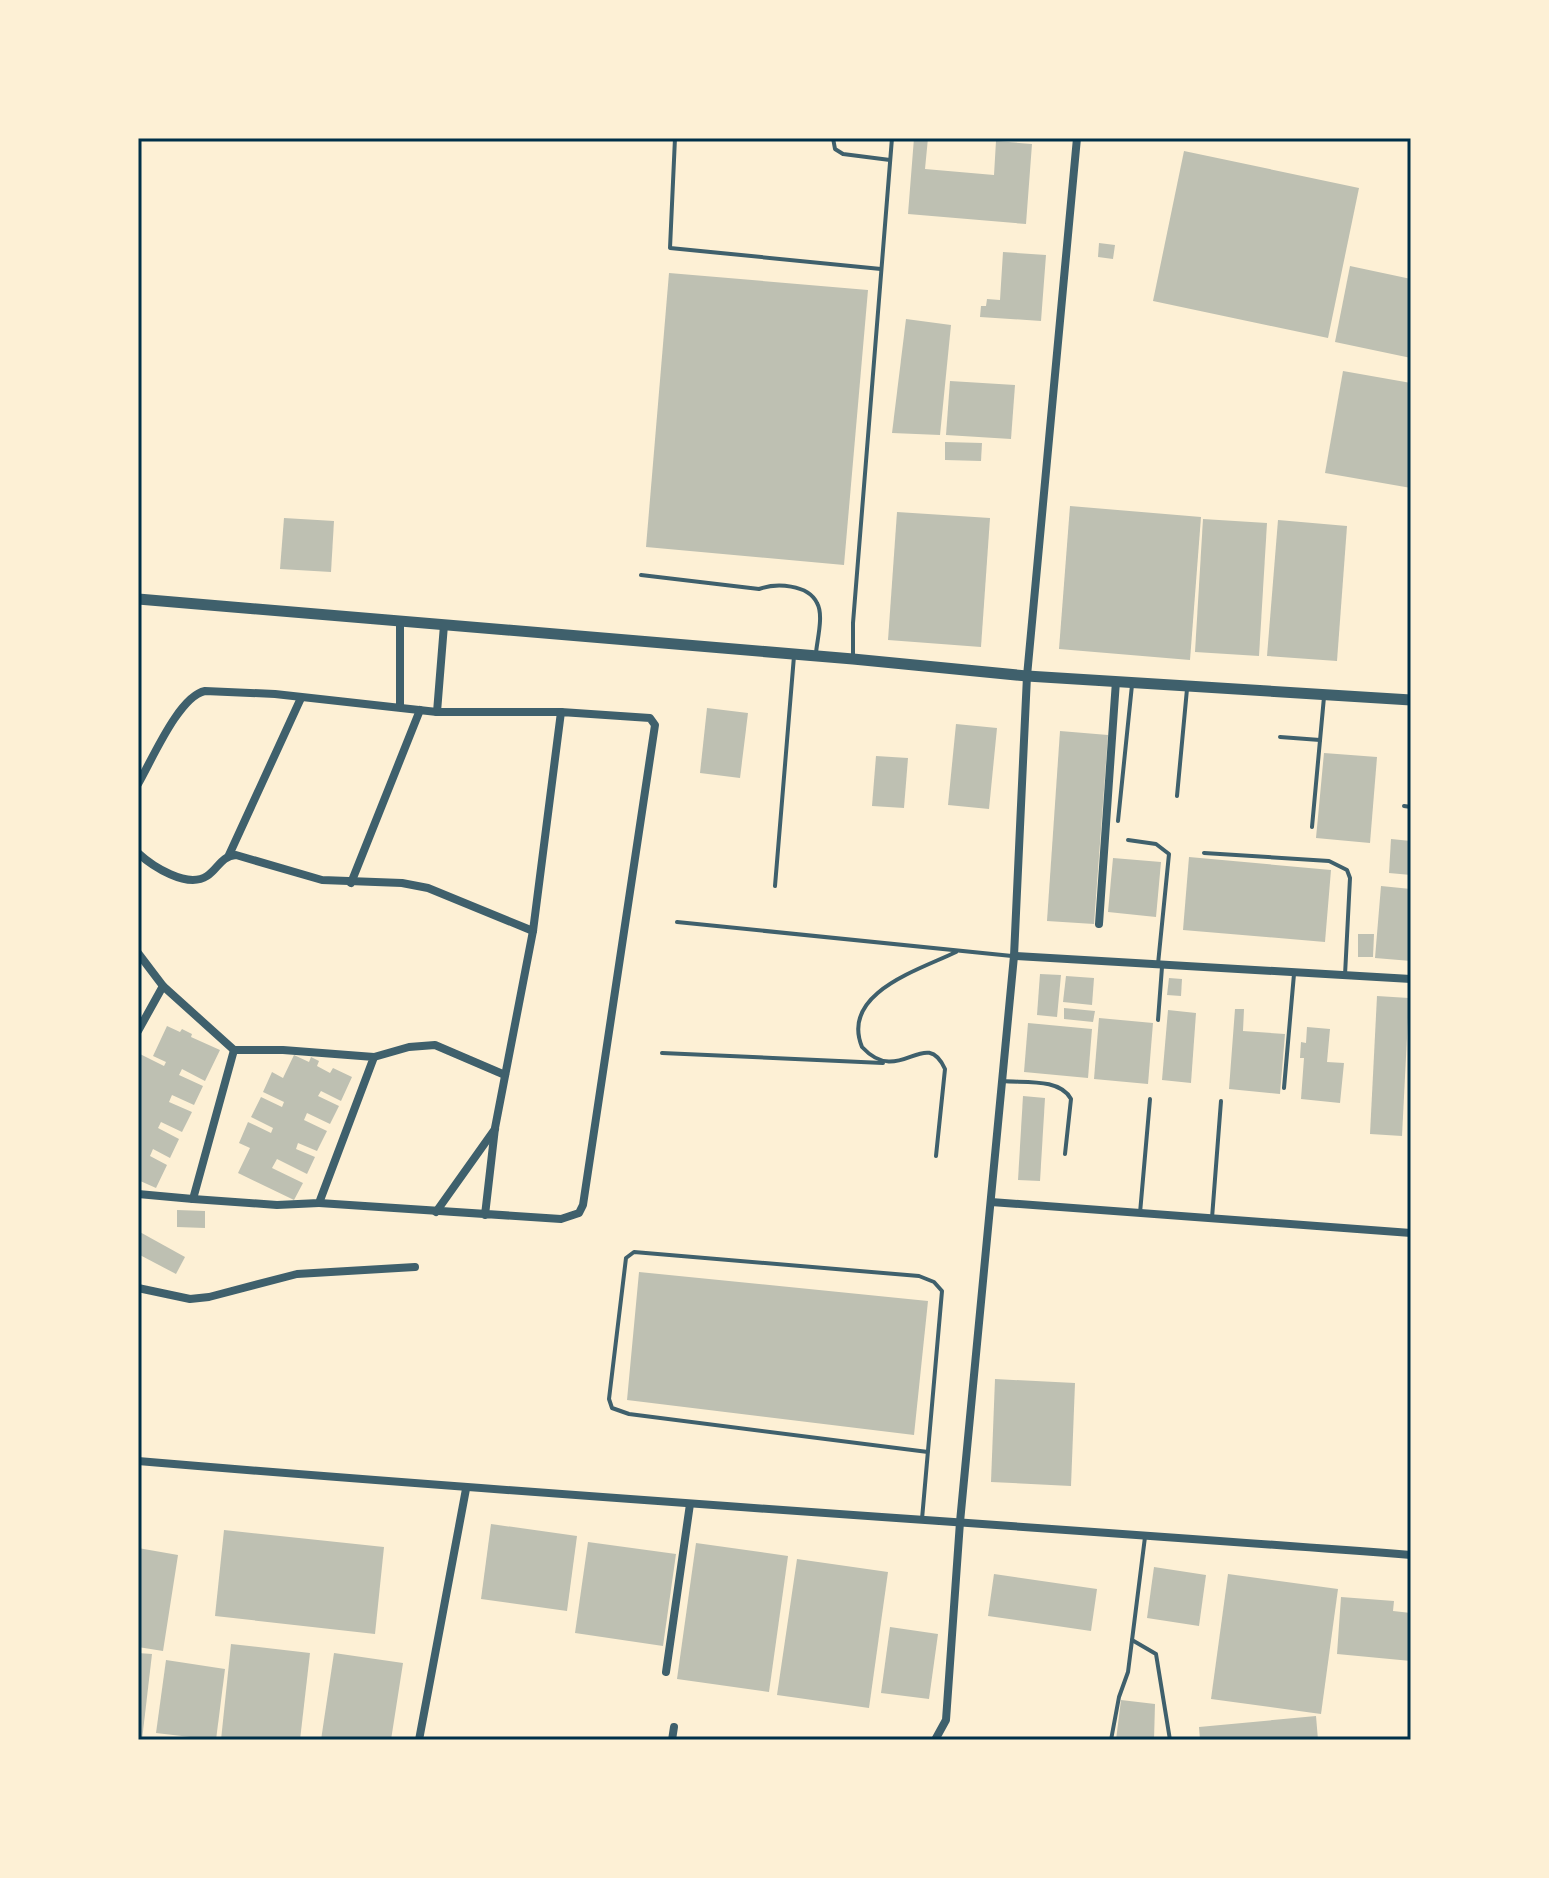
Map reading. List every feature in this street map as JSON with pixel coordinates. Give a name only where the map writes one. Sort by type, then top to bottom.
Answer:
[{"type":"street","points":[[935,1740],[946,1720],[960,1522],[1003,1081],[1014,956],[1027,676],[1077,138]]},
{"type":"street","points":[[138,599],[1027,676],[1411,700]]},
{"type":"street","points":[[400,622],[400,707]]},
{"type":"street","points":[[437,712],[444,625]]},
{"type":"street","points":[[1099,924],[1116,681]]},
{"type":"street","points":[[138,784],[184,705],[195,693],[218,690],[437,712],[561,712],[650,718],[655,725],[583,1205],[579,1213],[561,1219],[319,1203],[277,1205],[138,1194]]},
{"type":"street","points":[[138,853],[149,863],[178,876],[199,880],[206,877],[229,855],[301,698]]},
{"type":"street","points":[[351,883],[420,710]]},
{"type":"street","points":[[485,1215],[495,1128],[533,931],[561,712]]},
{"type":"street","points":[[229,855],[246,857],[322,880],[402,883],[428,888],[533,931]]},
{"type":"street","points":[[138,953],[163,986],[234,1050],[283,1050],[374,1057],[409,1047],[435,1045],[505,1075]]},
{"type":"street","points":[[1014,956],[1411,979]]},
{"type":"street","points":[[138,1031],[163,986]]},
{"type":"street","points":[[193,1199],[234,1050]]},
{"type":"street","points":[[319,1203],[374,1057]]},
{"type":"street","points":[[436,1212],[495,1128]]},
{"type":"street","points":[[991,1202],[1411,1233]]},
{"type":"street","points":[[138,1288],[190,1299],[227,1293],[250,1284],[297,1274],[415,1267]]},
{"type":"street","points":[[138,1461],[466,1489],[1411,1555]]},
{"type":"street","points":[[419,1740],[466,1489]]},
{"type":"street","points":[[666,1672],[690,1504]]},
{"type":"street","points":[[672,1740],[674,1727]]},
{"type":"lane","points":[[675,138],[670,248],[881,269]]},
{"type":"lane","points":[[833,138],[835,149],[843,154],[890,160]]},
{"type":"lane","points":[[853,659],[853,623],[892,138]]},
{"type":"lane","points":[[641,575],[759,589],[768,586],[796,587],[817,602],[816,656]]},
{"type":"lane","points":[[775,886],[794,654]]},
{"type":"lane","points":[[1118,821],[1132,683]]},
{"type":"lane","points":[[1177,796],[1187,686]]},
{"type":"lane","points":[[1312,827],[1324,695]]},
{"type":"lane","points":[[1280,737],[1320,740]]},
{"type":"lane","points":[[1404,806],[1411,807]]},
{"type":"lane","points":[[1128,840],[1156,844],[1169,854],[1158,1020]]},
{"type":"lane","points":[[1204,853],[1329,861],[1347,870],[1350,878],[1345,975]]},
{"type":"lane","points":[[677,922],[1014,956]]},
{"type":"lane","points":[[889,1063],[869,1055],[859,1039],[860,1015],[866,1004],[878,991],[958,950]]},
{"type":"lane","points":[[1284,1088],[1294,972]]},
{"type":"lane","points":[[662,1053],[889,1063],[932,1052],[940,1058],[945,1069],[936,1156]]},
{"type":"lane","points":[[1003,1081],[1060,1086],[1067,1092],[1071,1099],[1065,1154]]},
{"type":"lane","points":[[1140,1213],[1150,1099]]},
{"type":"lane","points":[[1212,1218],[1221,1101]]},
{"type":"lane","points":[[922,1519],[928,1452],[942,1291],[934,1282],[919,1276],[634,1252],[626,1258],[609,1399],[612,1408],[629,1414],[928,1452]]},
{"type":"lane","points":[[1111,1740],[1119,1697],[1128,1672],[1145,1535]]},
{"type":"lane","points":[[1132,1640],[1156,1654],[1170,1740]]},
{"type":"building","points":[[914,138],[928,138],[925,169],[994,175],[996,141],[1032,144],[1026,224],[908,214]]},
{"type":"building","points":[[1184,151],[1359,188],[1328,338],[1153,301]]},
{"type":"building","points":[[1099,243],[1115,245],[1113,259],[1098,257]]},
{"type":"building","points":[[1003,252],[1046,255],[1041,321],[980,317],[981,306],[986,306],[987,299],[1000,300]]},
{"type":"building","points":[[1350,266],[1411,279],[1411,358],[1335,342]]},
{"type":"building","points":[[669,273],[868,290],[844,565],[646,547]]},
{"type":"building","points":[[906,319],[951,325],[940,435],[892,433]]},
{"type":"building","points":[[1343,371],[1411,383],[1411,488],[1325,473]]},
{"type":"building","points":[[950,381],[1015,385],[1011,439],[946,435]]},
{"type":"building","points":[[945,442],[982,443],[981,461],[945,460]]},
{"type":"building","points":[[1070,506],[1201,517],[1190,660],[1059,649]]},
{"type":"building","points":[[897,512],[990,518],[981,647],[888,640]]},
{"type":"building","points":[[284,518],[334,521],[331,572],[280,569]]},
{"type":"building","points":[[1203,519],[1267,523],[1259,656],[1195,652]]},
{"type":"building","points":[[1278,520],[1347,526],[1337,661],[1267,656]]},
{"type":"building","points":[[707,708],[748,713],[740,778],[700,773]]},
{"type":"building","points":[[956,724],[997,728],[989,809],[948,805]]},
{"type":"building","points":[[1060,731],[1108,735],[1094,924],[1047,921]]},
{"type":"building","points":[[1324,753],[1377,757],[1370,843],[1316,838]]},
{"type":"building","points":[[876,756],[908,758],[904,808],[872,806]]},
{"type":"building","points":[[1391,839],[1411,841],[1411,875],[1389,873]]},
{"type":"building","points":[[1189,857],[1331,870],[1325,942],[1183,930]]},
{"type":"building","points":[[1113,858],[1161,862],[1156,917],[1108,912]]},
{"type":"building","points":[[1381,886],[1411,889],[1411,961],[1375,958]]},
{"type":"building","points":[[1358,934],[1374,934],[1373,957],[1358,957]]},
{"type":"building","points":[[1040,974],[1061,975],[1057,1017],[1037,1015]]},
{"type":"building","points":[[1066,976],[1094,978],[1092,1005],[1063,1002]]},
{"type":"building","points":[[1169,978],[1182,979],[1181,996],[1167,995]]},
{"type":"building","points":[[1377,996],[1409,998],[1402,1136],[1370,1134]]},
{"type":"building","points":[[1064,1008],[1095,1011],[1093,1022],[1064,1019]]},
{"type":"building","points":[[1235,1009],[1244,1009],[1243,1031],[1285,1034],[1280,1094],[1229,1089]]},
{"type":"building","points":[[1168,1010],[1196,1013],[1191,1083],[1162,1080]]},
{"type":"building","points":[[1099,1018],[1153,1023],[1148,1084],[1094,1079]]},
{"type":"building","points":[[1028,1023],[1092,1029],[1088,1078],[1024,1072]]},
{"type":"building","points":[[167,1026],[180,1032],[182,1029],[192,1034],[191,1037],[220,1050],[205,1081],[182,1069],[179,1075],[203,1086],[194,1105],[172,1095],[169,1102],[192,1112],[182,1132],[161,1122],[158,1128],[179,1139],[170,1158],[153,1149],[150,1156],[167,1165],[156,1188],[138,1180],[138,1053],[164,1066],[166,1062],[153,1056]]},
{"type":"building","points":[[1307,1027],[1330,1029],[1327,1062],[1344,1063],[1340,1103],[1301,1099],[1304,1058],[1300,1058],[1301,1042],[1306,1043]]},
{"type":"building","points":[[294,1055],[309,1062],[311,1057],[319,1061],[317,1066],[330,1073],[333,1068],[352,1077],[341,1101],[321,1091],[318,1096],[339,1106],[330,1124],[307,1113],[304,1120],[327,1131],[317,1151],[298,1143],[296,1149],[315,1157],[307,1174],[277,1159],[272,1168],[303,1183],[294,1200],[238,1173],[250,1148],[239,1143],[248,1122],[271,1133],[273,1128],[251,1117],[261,1097],[282,1107],[284,1102],[263,1092],[272,1072],[283,1078]]},
{"type":"building","points":[[1023,1096],[1045,1098],[1040,1181],[1018,1180]]},
{"type":"building","points":[[177,1210],[205,1211],[205,1228],[177,1227]]},
{"type":"building","points":[[138,1231],[185,1257],[176,1274],[138,1254]]},
{"type":"building","points":[[639,1272],[928,1301],[914,1435],[627,1400]]},
{"type":"building","points":[[995,1379],[1075,1383],[1071,1486],[991,1482]]},
{"type":"building","points":[[491,1524],[577,1536],[567,1611],[481,1599]]},
{"type":"building","points":[[224,1530],[384,1547],[375,1634],[215,1616]]},
{"type":"building","points":[[588,1542],[676,1554],[663,1646],[575,1633]]},
{"type":"building","points":[[696,1543],[788,1556],[769,1692],[677,1679]]},
{"type":"building","points":[[138,1548],[178,1555],[163,1651],[138,1647]]},
{"type":"building","points":[[797,1559],[888,1572],[869,1708],[777,1695]]},
{"type":"building","points":[[1154,1567],[1206,1575],[1199,1626],[1147,1618]]},
{"type":"building","points":[[994,1574],[1097,1589],[1091,1631],[988,1616]]},
{"type":"building","points":[[1228,1574],[1338,1589],[1321,1714],[1211,1699]]},
{"type":"building","points":[[1341,1597],[1394,1601],[1393,1611],[1411,1613],[1411,1661],[1337,1654]]},
{"type":"building","points":[[890,1627],[938,1634],[929,1699],[881,1693]]},
{"type":"building","points":[[231,1644],[310,1653],[300,1740],[221,1740]]},
{"type":"building","points":[[138,1653],[152,1654],[142,1740],[138,1740]]},
{"type":"building","points":[[334,1653],[403,1663],[391,1740],[321,1740]]},
{"type":"building","points":[[166,1660],[225,1669],[216,1740],[156,1733]]},
{"type":"building","points":[[1121,1700],[1155,1704],[1154,1740],[1116,1740]]},
{"type":"building","points":[[1316,1716],[1318,1740],[1200,1740],[1199,1727]]}]
